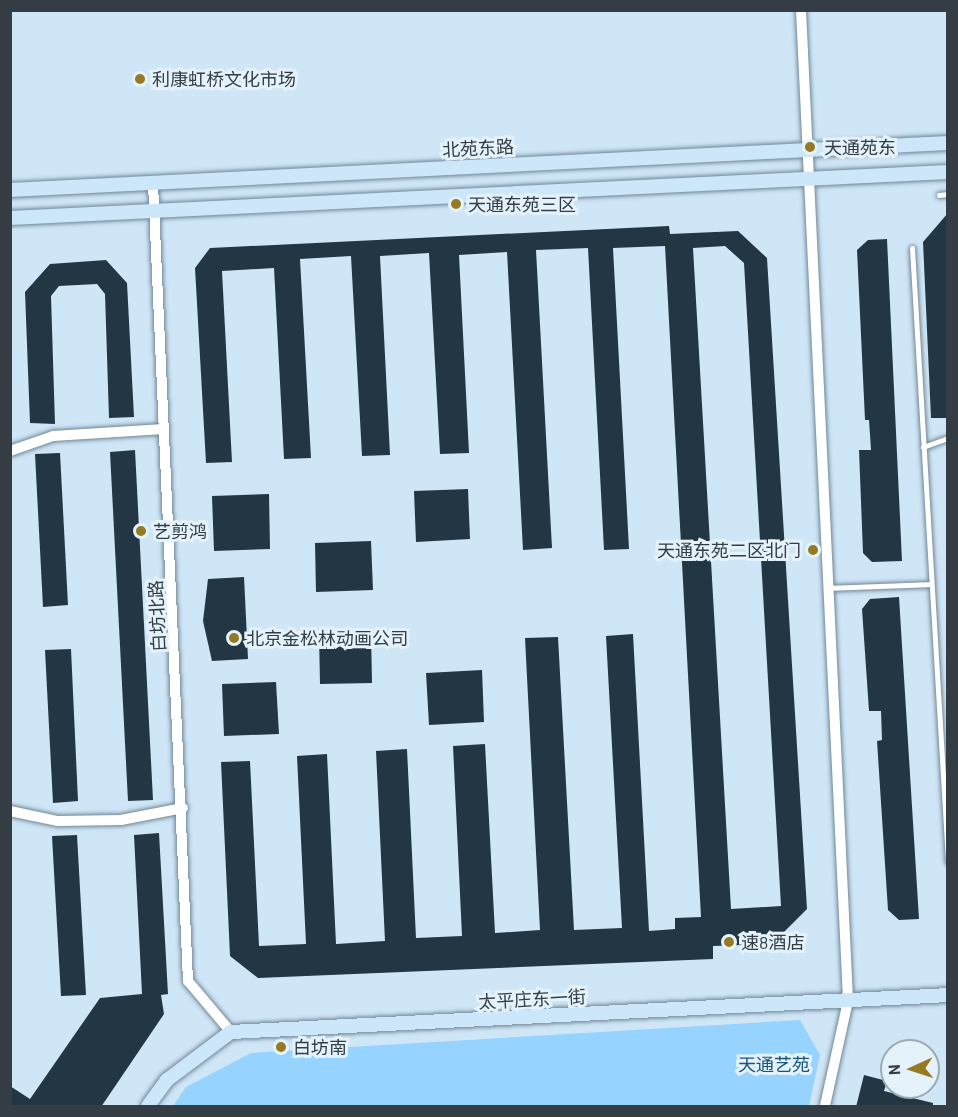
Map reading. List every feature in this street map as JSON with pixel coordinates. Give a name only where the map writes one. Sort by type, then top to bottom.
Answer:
[{"type":"main road","name":"北苑东路","points":[[10,190],[948,143]]},
{"type":"main road","points":[[10,218],[948,172]]},
{"type":"main road","name":"太平庄东一街","points":[[231,1032],[948,995]]},
{"type":"main road","points":[[148,1107],[167,1080],[231,1032]]},
{"type":"street","points":[[801,10],[848,1001],[825,1107]]},
{"type":"street","name":"白坊北路","points":[[153,183],[183,808],[188,981],[231,1032]]},
{"type":"street","points":[[10,451],[52,436],[164,429]]},
{"type":"street","points":[[10,811],[58,820],[121,820],[183,808]]},
{"type":"lane","points":[[939,195],[948,194]]},
{"type":"lane","points":[[912,248],[948,862]]},
{"type":"lane","points":[[923,447],[948,438]]},
{"type":"lane","points":[[827,589],[931,584]]},
{"type":"lane","points":[[940,736],[948,735]]},
{"type":"green space","name":"天通艺苑","points":[[800,1020],[820,1055],[809,1106],[173,1106],[186,1087],[251,1053]]},
{"type":"building","points":[[948,213],[948,418],[931,418],[923,242]]},
{"type":"building","points":[[669,226],[670,234],[738,231],[767,258],[807,909],[772,944],[713,946],[713,959],[258,978],[230,956],[221,762],[250,761],[259,946],[306,944],[297,756],[327,754],[336,944],[385,941],[376,751],[407,749],[416,938],[462,936],[453,746],[485,744],[495,933],[540,930],[525,638],[558,637],[574,930],[622,928],[606,636],[633,634],[649,931],[675,929],[675,918],[701,917],[665,246],[613,248],[629,549],[604,550],[588,248],[536,250],[552,548],[523,550],[507,252],[459,255],[469,453],[440,454],[429,253],[380,256],[390,455],[362,456],[351,256],[300,259],[311,458],[284,459],[274,268],[222,271],[232,462],[206,463],[195,268],[210,248]],"holes":[[[725,246],[744,263],[781,906],[731,909],[693,248]]]},
{"type":"building","points":[[887,239],[902,561],[872,562],[863,553],[859,450],[871,450],[869,420],[865,420],[857,250],[868,240]]},
{"type":"building","points":[[106,260],[127,283],[134,417],[109,418],[105,294],[97,284],[59,286],[51,296],[55,424],[30,423],[25,292],[50,264]]},
{"type":"building","points":[[135,450],[153,800],[128,801],[110,452]]},
{"type":"building","points":[[60,453],[68,605],[43,607],[35,454]]},
{"type":"building","points":[[468,489],[470,539],[416,542],[414,491]]},
{"type":"building","points":[[269,494],[270,549],[214,551],[212,496]]},
{"type":"building","points":[[371,541],[373,590],[316,592],[315,543]]},
{"type":"building","points":[[244,577],[248,659],[212,661],[203,621],[208,579]]},
{"type":"building","points":[[899,597],[919,919],[899,920],[888,910],[877,741],[882,740],[881,711],[869,711],[862,609],[870,599]]},
{"type":"building","points":[[371,633],[372,683],[320,684],[319,634]]},
{"type":"building","points":[[71,649],[78,801],[53,803],[45,650]]},
{"type":"building","points":[[482,670],[484,722],[429,725],[426,673]]},
{"type":"building","points":[[276,682],[279,734],[224,736],[222,684]]},
{"type":"building","points":[[159,833],[168,994],[161,995],[164,1014],[101,1107],[10,1107],[10,1086],[30,1099],[100,998],[142,994],[134,835]]},
{"type":"building","points":[[77,835],[86,995],[61,996],[52,836]]},
{"type":"building","points":[[864,1075],[880,1079],[880,1099],[917,1099],[933,1103],[933,1107],[856,1107]]},
{"type":"place","name":"利康虹桥文化市场","points":[[140,79]]},
{"type":"place","name":"天通苑东","points":[[810,147]]},
{"type":"place","name":"天通东苑三区","points":[[456,204]]},
{"type":"place","name":"艺剪鸿","points":[[141,531]]},
{"type":"place","name":"天通东苑二区北门","points":[[813,550]]},
{"type":"place","name":"北京金松林动画公司","points":[[234,638]]},
{"type":"place","name":"速8酒店","points":[[729,942]]},
{"type":"place","name":"白坊南","points":[[281,1047]]}]
